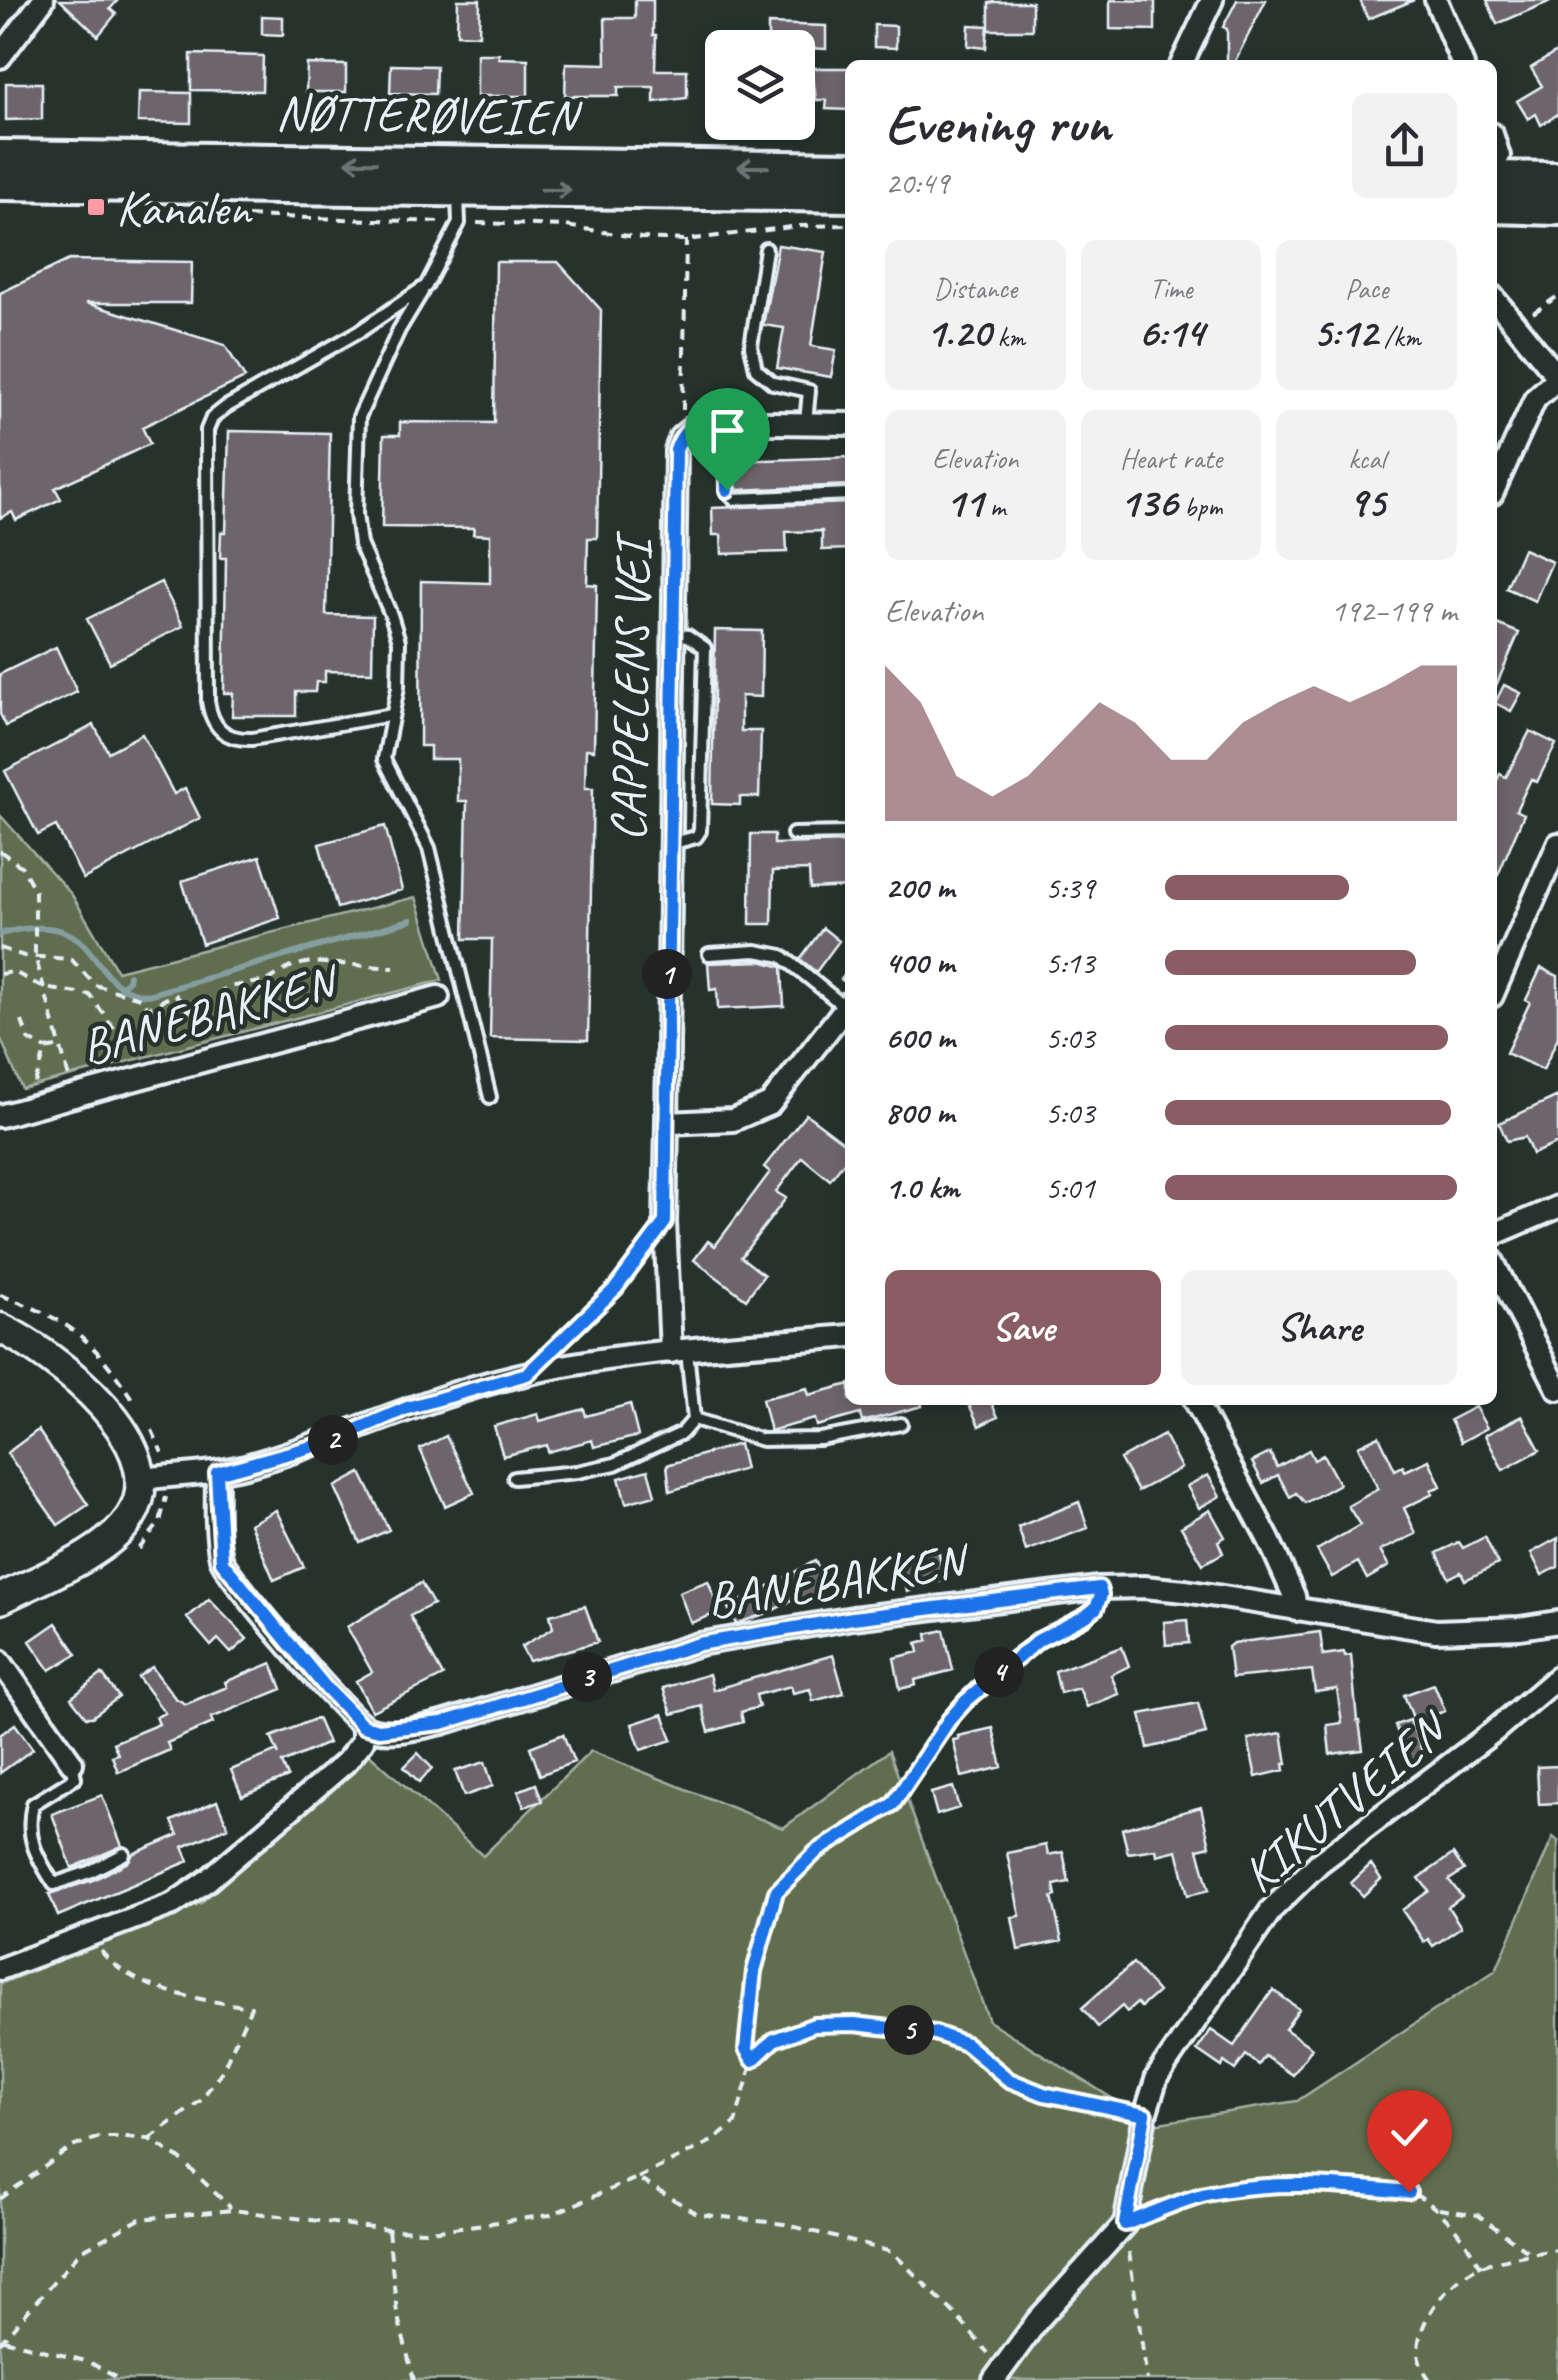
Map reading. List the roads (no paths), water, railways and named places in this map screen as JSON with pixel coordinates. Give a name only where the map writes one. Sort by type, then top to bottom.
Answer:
[{"type":"main road","name":"NØTTERØVEIEN","points":[[0,157],[845,195]]},
{"type":"main road","points":[[1497,167],[1558,179]]},
{"type":"main road","name":"NØTTERØVEIEN","points":[[0,183],[845,169]]},
{"type":"main road","points":[[1497,206],[1558,208]]},
{"type":"main road","points":[[0,1328],[47,1356],[98,1402],[154,1478],[118,1532],[62,1568],[0,1598]]},
{"type":"street","points":[[0,57],[43,0]]},
{"type":"street","points":[[1183,60],[1212,0]]},
{"type":"street","points":[[1436,0],[1461,60]]},
{"type":"street","points":[[1497,302],[1558,377],[1535,399],[1497,483]]},
{"type":"street","points":[[726,420],[845,424]]},
{"type":"street","name":"CAPPELENS VEI","points":[[679,1351],[665,1222],[676,450],[681,436],[698,422],[726,420]]},
{"type":"street","points":[[1497,984],[1558,844]]},
{"type":"street","name":"BANEBAKKEN","points":[[0,1116],[438,997]]},
{"type":"street","points":[[667,1123],[732,1120],[770,1104],[845,1009]]},
{"type":"street","points":[[1497,1234],[1558,1207]]},
{"type":"street","points":[[1497,1270],[1558,1389]]},
{"type":"street","points":[[154,1478],[217,1473],[326,1443],[407,1408],[578,1363],[845,1336]]},
{"type":"street","points":[[1199,1405],[1270,1540],[1296,1610]]},
{"type":"street","points":[[0,1969],[163,1910],[208,1880],[346,1762],[363,1740],[363,1726],[277,1632],[222,1562],[217,1473]]},
{"type":"street","name":"BANEBAKKEN","points":[[363,1726],[396,1730],[442,1723],[699,1644],[853,1618],[1099,1588],[1144,1586],[1436,1630],[1520,1628],[1558,1622]]},
{"type":"street","points":[[0,1660],[72,1763]]},
{"type":"street","name":"KIKUTVEIEN","points":[[998,2375],[1037,2321],[1125,2224],[1145,2115],[1157,2076],[1272,1908],[1319,1862],[1493,1732],[1558,1677]]},
{"type":"lane","points":[[458,176],[459,223],[400,330],[359,417],[356,514],[360,544],[391,615],[400,651],[398,687],[384,758],[429,848],[490,1098]]},
{"type":"lane","points":[[766,249],[752,346],[756,369],[772,383],[809,392],[806,422]]},
{"type":"lane","points":[[392,715],[237,740],[216,726],[208,701],[205,448],[212,418],[226,407],[360,331],[426,286]]},
{"type":"lane","points":[[726,420],[727,490],[734,499],[845,494]]},
{"type":"lane","points":[[669,845],[700,832],[706,648],[688,636],[673,634]]},
{"type":"lane","points":[[793,834],[845,832]]},
{"type":"lane","points":[[710,954],[756,951],[782,956],[845,1003]]},
{"type":"lane","points":[[679,1351],[694,1419]]},
{"type":"lane","points":[[694,1419],[762,1440],[820,1438],[901,1424]]},
{"type":"lane","points":[[514,1478],[615,1464],[682,1433],[694,1419]]},
{"type":"lane","points":[[943,1730],[966,1701],[1039,1640],[1096,1608],[1101,1595],[1099,1588]]},
{"type":"lane","points":[[72,1763],[75,1778],[33,1804],[28,1824],[33,1850],[54,1884],[124,1854]]},
{"type":"waterway","points":[[0,934],[35,928],[60,930],[77,939],[112,980],[127,990],[148,995],[411,920]]},
{"type":"waterway","points":[[120,987],[129,975]]},
{"type":"place","name":"Kanalen","points":[[96,207]]}]
